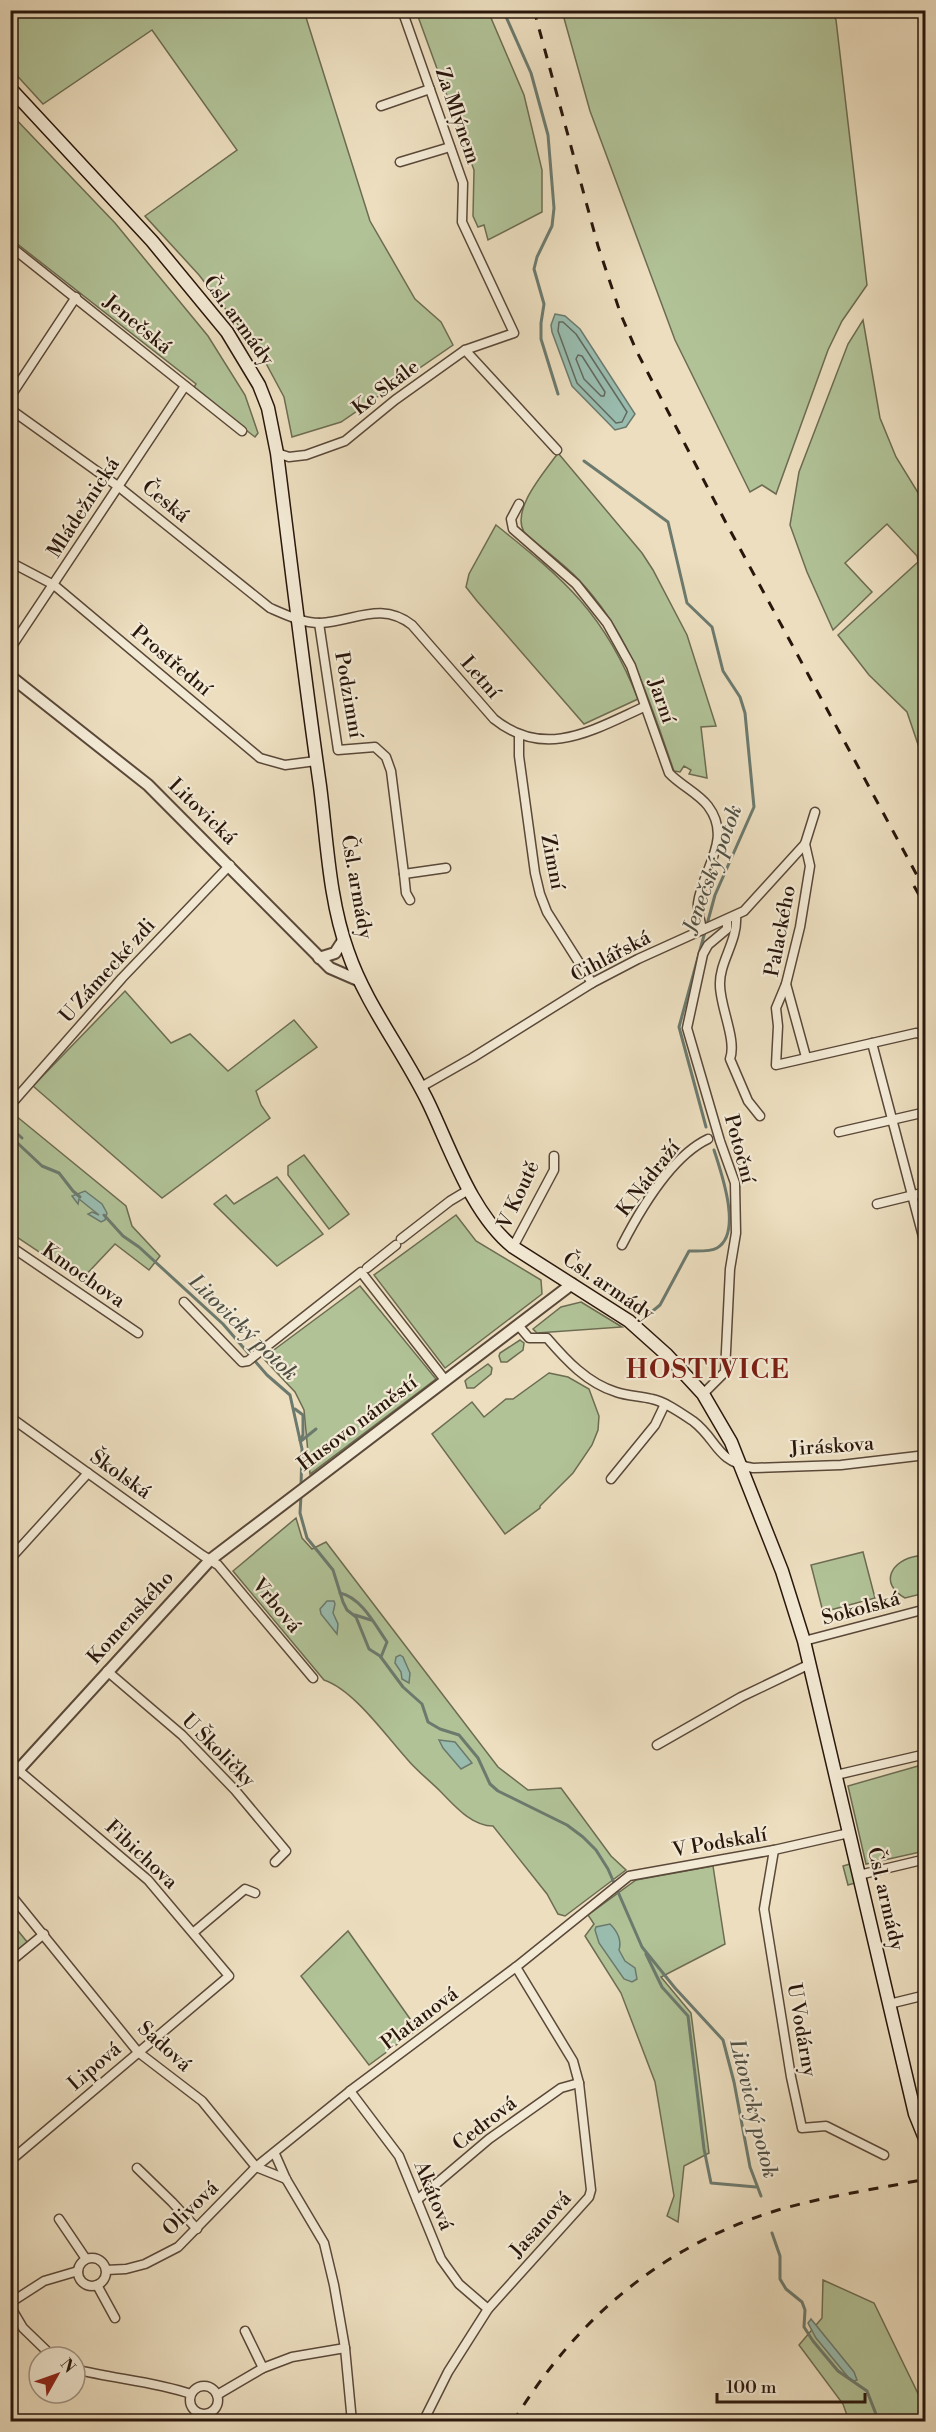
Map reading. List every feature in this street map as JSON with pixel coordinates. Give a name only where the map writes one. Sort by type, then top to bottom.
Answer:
[{"type":"main road","name":"Čsl. armády","points":[[10,88],[152,241],[227,332],[260,385],[268,408],[277,453],[316,760],[337,908],[344,939],[360,981],[421,1087],[470,1189],[488,1220],[513,1247],[614,1311],[650,1338],[703,1394],[722,1424],[785,1580],[804,1641],[889,2004],[926,2141]]},
{"type":"street","name":"Za Mlýnem","points":[[402,10],[462,183],[462,222],[514,333]]},
{"type":"street","points":[[381,106],[430,89]]},
{"type":"street","points":[[400,162],[450,147]]},
{"type":"street","name":"Jenečská","points":[[10,246],[242,431]]},
{"type":"street","points":[[10,398],[76,297]]},
{"type":"street","name":"Ke Skále","points":[[277,453],[289,457],[306,455],[345,441],[394,400],[465,350],[514,333]]},
{"type":"street","points":[[465,350],[557,450]]},
{"type":"street","name":"Mládežnická","points":[[10,649],[185,386]]},
{"type":"street","name":"Česká","points":[[10,409],[119,486],[270,608],[298,620]]},
{"type":"street","name":"Jarní","points":[[519,504],[511,519],[513,529],[576,584],[607,623],[631,666],[669,773],[680,785],[706,804],[718,822],[718,838],[698,904],[702,930]]},
{"type":"street","name":"Prostřední","points":[[10,562],[54,585],[260,758],[285,765],[316,760]]},
{"type":"street","name":"Letní","points":[[298,620],[320,623],[388,612],[401,617],[412,625],[494,719],[519,735],[548,741],[570,738],[644,706]]},
{"type":"street","name":"Podzimní","points":[[320,623],[338,750],[375,747],[386,757],[391,771],[406,893],[410,900]]},
{"type":"street","name":"Litovická","points":[[10,676],[148,785],[330,968],[360,981]]},
{"type":"street","name":"Zimní","points":[[519,735],[522,778],[540,894],[547,912],[592,983]]},
{"type":"street","points":[[805,844],[815,812]]},
{"type":"street","name":"Cihlářská","points":[[421,1087],[592,983],[638,958],[744,911],[805,844]]},
{"type":"street","name":"Palackého","points":[[805,844],[810,866],[800,927],[786,984],[806,1058]]},
{"type":"street","name":"U Zámecké zdi","points":[[12,1102],[122,978],[230,865]]},
{"type":"street","points":[[404,874],[446,868]]},
{"type":"street","points":[[736,916],[737,928],[719,981],[733,1050],[729,1059],[748,1101],[760,1116]]},
{"type":"street","name":"Potoční","points":[[703,1394],[725,1372],[730,1269],[736,1233],[735,1183],[720,1141],[687,1028],[703,954],[708,945],[727,929],[727,920]]},
{"type":"street","points":[[319,958],[335,953],[344,939]]},
{"type":"street","points":[[786,984],[776,1008],[778,1026],[776,1065],[872,1043],[924,1036]]},
{"type":"street","points":[[872,1043],[926,1248]]},
{"type":"street","points":[[839,1132],[926,1112]]},
{"type":"street","name":"K Nádraží","points":[[622,1245],[645,1204],[667,1175],[694,1146],[708,1139]]},
{"type":"street","name":"V Koutě","points":[[513,1247],[554,1170],[554,1156]]},
{"type":"street","points":[[367,1268],[450,1201],[470,1189]]},
{"type":"street","points":[[877,1204],[926,1192]]},
{"type":"street","name":"Kmochova","points":[[10,1246],[138,1333]]},
{"type":"street","name":"Husovo náměstí","points":[[184,1302],[240,1361],[248,1360],[361,1272],[445,1380]]},
{"type":"street","name":"Husovo náměstí","points":[[292,1496],[572,1284]]},
{"type":"street","points":[[518,1325],[529,1338],[547,1338],[577,1371],[615,1392],[654,1399],[694,1422],[718,1451],[740,1466]]},
{"type":"street","points":[[610,1479],[655,1425],[665,1404]]},
{"type":"street","name":"Školská","points":[[10,1417],[210,1560]]},
{"type":"street","name":"Jiráskova","points":[[740,1466],[753,1468],[841,1465],[926,1455]]},
{"type":"street","points":[[10,1559],[88,1473]]},
{"type":"street","name":"Komenského","points":[[10,1779],[15,1766],[210,1560],[292,1496]]},
{"type":"street","name":"Vrbová","points":[[210,1560],[222,1568],[313,1677]]},
{"type":"street","name":"Sokolská","points":[[804,1641],[926,1609]]},
{"type":"street","points":[[657,1745],[741,1697],[810,1664]]},
{"type":"street","name":"U Školičky","points":[[107,1671],[182,1735],[235,1790],[286,1851],[275,1862]]},
{"type":"street","points":[[836,1775],[926,1754]]},
{"type":"street","name":"Fibichova","points":[[15,1766],[148,1880],[194,1932],[229,1977]]},
{"type":"street","name":"V Podskalí","points":[[603,1897],[624,1880],[638,1873],[774,1850],[849,1833]]},
{"type":"street","name":"U Vodárny","points":[[774,1850],[764,1909],[802,2128],[826,2126],[884,2155]]},
{"type":"street","points":[[859,1875],[926,1859]]},
{"type":"street","points":[[194,1932],[245,1888],[255,1893]]},
{"type":"street","name":"Sadová","points":[[10,1894],[138,2052],[202,2101],[256,2167],[286,2179]]},
{"type":"street","name":"Platanová","points":[[256,2167],[275,2154],[350,2091],[516,1967],[603,1897]]},
{"type":"street","points":[[10,1962],[44,1934]]},
{"type":"street","name":"Jasanová","points":[[423,2421],[448,2372],[488,2309],[591,2193],[579,2083],[570,2054],[516,1967]]},
{"type":"street","name":"Lipová","points":[[10,2161],[229,1977]]},
{"type":"street","points":[[889,2004],[926,1995]]},
{"type":"street","name":"Cedrová","points":[[417,2200],[489,2139],[561,2088],[579,2083]]},
{"type":"street","name":"Akátová","points":[[350,2091],[399,2156],[441,2259],[459,2284],[488,2309]]},
{"type":"street","points":[[275,2154],[286,2179],[324,2243],[345,2348],[352,2421]]},
{"type":"street","name":"Olivová","points":[[106,2270],[126,2269],[161,2257],[178,2247],[256,2167]]},
{"type":"street","points":[[137,2168],[196,2229]]},
{"type":"street","points":[[59,2219],[86,2259]]},
{"type":"street","points":[[86,2259],[99,2259],[106,2270],[104,2279],[97,2285],[84,2283],[78,2271],[80,2264],[86,2259]]},
{"type":"street","points":[[41,2345],[23,2328],[10,2305],[44,2281],[78,2271]]},
{"type":"street","points":[[97,2285],[115,2318]]},
{"type":"street","points":[[245,2331],[263,2368]]},
{"type":"street","points":[[217,2395],[263,2368],[292,2357],[345,2348]]},
{"type":"street","points":[[87,2372],[167,2386],[191,2394]]},
{"type":"street","points":[[202,2386],[211,2388],[217,2395],[215,2409],[207,2414],[198,2413],[191,2407],[191,2394],[202,2386]]},
{"type":"street","points":[[192,2421],[198,2413]]},
{"type":"shaded area","points":[[11,10],[304,11],[370,221],[415,299],[441,322],[453,345],[341,422],[292,437],[284,397],[262,356],[199,275],[145,216],[237,150],[152,30],[43,104],[11,69]]},
{"type":"shaded area","points":[[416,11],[488,11],[524,95],[542,170],[542,212],[488,240],[484,225],[478,227],[473,216],[474,170]]},
{"type":"shaded area","points":[[562,11],[832,11],[836,20],[867,285],[842,321],[828,350],[776,494],[762,485],[750,492],[675,340],[590,111]]},
{"type":"shaded area","points":[[10,113],[115,223],[208,336],[245,395],[258,433],[255,437],[193,389],[196,384],[11,239]]},
{"type":"shaded area","points":[[863,320],[880,418],[896,457],[925,504],[925,765],[907,712],[869,675],[838,635],[918,562],[917,556],[887,524],[845,563],[872,592],[833,630],[807,572],[790,525],[799,472],[848,344]]},
{"type":"shaded area","points":[[558,453],[642,553],[687,635],[716,726],[701,727],[707,778],[689,774],[691,770],[684,766],[680,772],[674,771],[637,670],[613,624],[579,580],[524,532],[521,523],[525,502]]},
{"type":"shaded area","points":[[496,525],[543,563],[581,601],[612,644],[638,699],[584,724],[477,601],[466,587],[469,574]]},
{"type":"shaded area","points":[[125,991],[171,1043],[190,1034],[228,1071],[294,1020],[317,1047],[256,1091],[261,1105],[270,1118],[162,1198],[33,1086]]},
{"type":"shaded area","points":[[10,1111],[126,1206],[132,1226],[160,1256],[149,1270],[115,1244],[81,1280],[11,1233]]},
{"type":"shaded area","points":[[304,1155],[349,1214],[329,1229],[288,1175],[288,1166]]},
{"type":"shaded area","points":[[277,1177],[323,1234],[277,1266],[214,1204],[226,1195],[234,1204]]},
{"type":"shaded area","points":[[456,1215],[476,1241],[541,1280],[542,1294],[445,1368],[374,1275]]},
{"type":"shaded area","points":[[360,1286],[436,1379],[310,1474],[304,1410],[295,1392],[263,1358]]},
{"type":"shaded area","points":[[581,1302],[622,1327],[537,1333],[533,1329],[561,1307]]},
{"type":"shaded area","points":[[520,1340],[524,1343],[523,1350],[507,1362],[501,1362],[500,1353]]},
{"type":"shaded area","points":[[488,1364],[492,1368],[491,1374],[474,1388],[467,1388],[465,1381]]},
{"type":"shaded area","points":[[549,1373],[568,1377],[589,1389],[599,1416],[598,1430],[592,1445],[573,1473],[540,1508],[505,1534],[432,1434],[472,1402],[484,1417],[506,1399],[513,1399]]},
{"type":"shaded area","points":[[296,1518],[302,1538],[312,1549],[326,1542],[498,1767],[528,1790],[561,1788],[611,1856],[626,1870],[565,1916],[558,1914],[547,1894],[493,1826],[477,1822],[464,1814],[411,1763],[358,1703],[347,1693],[324,1680],[233,1571]]},
{"type":"shaded area","points":[[863,1552],[875,1598],[823,1612],[811,1565]]},
{"type":"shaded area","points":[[917,1556],[925,1558],[925,1593],[905,1598],[892,1586],[890,1579],[895,1567],[908,1558]]},
{"type":"shaded area","points":[[925,1764],[925,1851],[866,1864],[848,1786]]},
{"type":"shaded area","points":[[850,1864],[855,1883],[848,1885],[843,1866]]},
{"type":"shaded area","points":[[713,1866],[725,1944],[661,1977],[691,2013],[709,2153],[684,2166],[678,2222],[667,2216],[674,2196],[655,2082],[621,1993],[585,1936],[594,1924],[588,1915],[636,1880]]},
{"type":"shaded area","points":[[10,1921],[28,1943],[10,1958]]},
{"type":"shaded area","points":[[348,1931],[413,2023],[422,2026],[369,2065],[301,1976]]},
{"type":"shaded area","points":[[823,2280],[874,2303],[925,2408],[925,2421],[849,2421],[843,2404],[799,2345],[822,2318]]},
{"type":"water","points":[[555,314],[565,316],[580,329],[635,414],[626,427],[615,430],[572,386],[552,332],[551,325]]},
{"type":"water","points":[[85,1191],[102,1204],[107,1213],[105,1220],[101,1222],[88,1214],[92,1212],[99,1215],[79,1199],[78,1204],[72,1196]]},
{"type":"water","points":[[327,1601],[334,1601],[335,1604],[333,1613],[338,1624],[337,1634],[321,1614],[320,1609]]},
{"type":"water","points":[[400,1655],[410,1673],[409,1683],[402,1679],[401,1672],[395,1663],[396,1657]]},
{"type":"water","points":[[439,1740],[455,1742],[472,1763],[461,1769]]},
{"type":"water","points":[[610,1924],[619,1936],[619,1950],[625,1961],[635,1968],[637,1979],[632,1982],[624,1979],[599,1943],[596,1927]]},
{"type":"water","points":[[811,2319],[854,2372],[857,2380],[854,2381],[848,2377],[816,2338],[808,2323]]},
{"type":"waterway","name":"Jenečský potok","points":[[503,10],[531,73],[548,135],[554,208],[552,226],[537,257],[534,269],[544,304],[541,339],[558,394]]},
{"type":"waterway","name":"Jenečský potok","points":[[584,461],[668,522],[687,603],[712,627],[723,671],[740,697],[745,713],[754,807],[715,895],[679,1027],[706,1127]]},
{"type":"waterway","points":[[10,1127],[22,1138]]},
{"type":"waterway","name":"Litovický potok","points":[[10,1136],[42,1166],[59,1173],[80,1197]]},
{"type":"waterway","name":"Jenečský potok","points":[[643,1319],[660,1305],[689,1251],[714,1249],[725,1240],[728,1229],[728,1202],[714,1150]]},
{"type":"waterway","name":"Litovický potok","points":[[104,1215],[123,1236],[139,1247],[223,1324],[267,1375],[290,1395],[302,1449],[301,1486]]},
{"type":"waterway","points":[[295,1409],[303,1415],[303,1435],[300,1440]]},
{"type":"waterway","name":"Jenečský potok","points":[[301,1441],[316,1429]]},
{"type":"waterway","name":"Litovický potok","points":[[301,1496],[300,1513],[307,1538],[333,1570],[343,1602],[347,1610],[356,1617],[369,1649],[380,1656],[403,1687],[422,1704],[428,1722],[440,1729],[459,1735],[478,1758],[490,1784],[498,1791],[567,1825],[596,1850],[608,1869],[642,1947],[675,1988],[723,2040],[734,2082],[750,2167],[761,2196]]},
{"type":"waterway","points":[[340,1593],[355,1600],[373,1620],[387,1642],[381,1657]]},
{"type":"waterway","points":[[355,1615],[371,1620]]},
{"type":"waterway","points":[[646,1954],[662,1987],[688,2016],[704,2149],[711,2183],[756,2187]]},
{"type":"waterway","name":"Litovický potok","points":[[772,2233],[780,2256],[780,2279],[786,2289],[802,2302],[805,2310],[804,2327],[838,2371],[867,2391],[879,2422]]},
{"type":"railway","points":[[534,10],[598,246],[621,315],[637,352],[725,521],[926,892]]},
{"type":"railway","points":[[914,886],[926,907]]},
{"type":"railway","points":[[513,2422],[565,2350],[594,2319],[625,2291],[659,2266],[696,2244],[736,2225],[778,2210],[926,2179]]},
{"type":"district","name":"HOSTIVICE","points":[[708,1370]]}]
